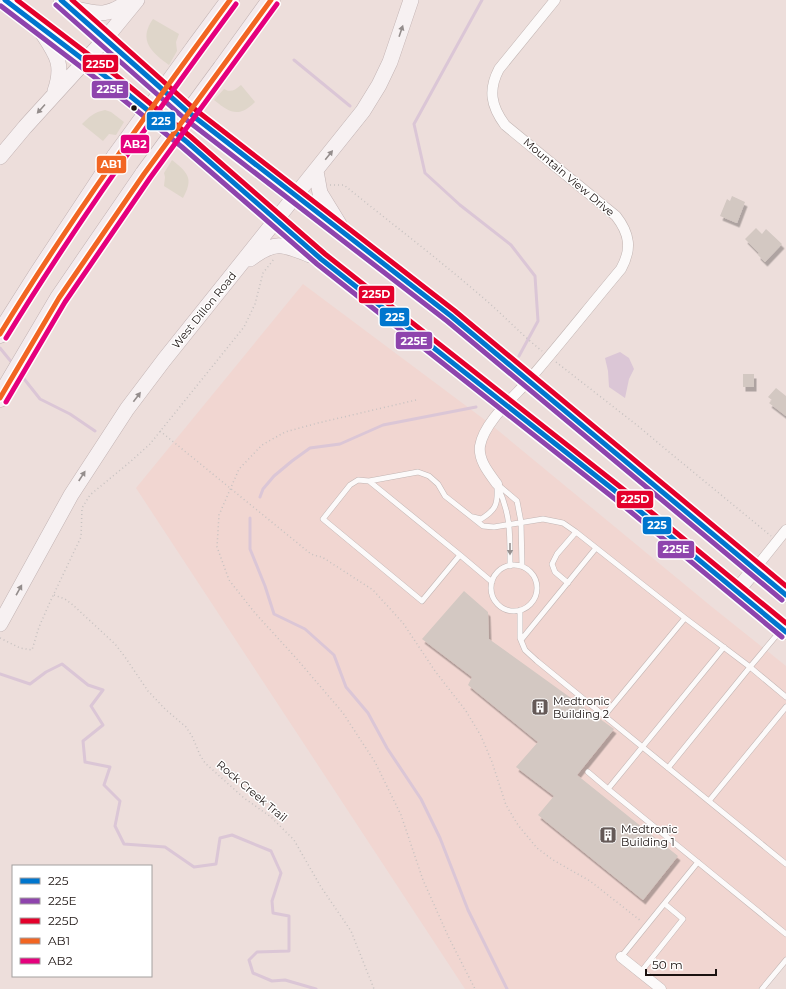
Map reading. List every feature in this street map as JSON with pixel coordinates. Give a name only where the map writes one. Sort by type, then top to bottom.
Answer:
[{"type":"highway","points":[[4,326],[116,156],[230,0]]},
{"type":"highway","points":[[0,398],[59,298],[144,174],[270,0]]},
{"type":"main road","points":[[5,0],[114,83],[187,142],[321,259],[624,498],[784,630]]},
{"type":"main road","points":[[65,4],[99,14],[109,13],[121,7],[130,0]]},
{"type":"main road","points":[[0,157],[24,127],[105,39],[137,0]]},
{"type":"main road","name":"West Dillon Road","points":[[0,624],[71,495],[127,409],[164,360],[277,221],[363,111],[390,62],[411,0]]},
{"type":"main road","points":[[65,4],[188,112],[451,316],[754,570],[786,595]]},
{"type":"main road","points":[[38,26],[58,60],[60,70],[54,95]]},
{"type":"main road","points":[[316,171],[320,193],[347,235]]},
{"type":"main road","points":[[239,266],[271,246],[278,245],[283,245],[321,259]]},
{"type":"main road","points":[[737,591],[754,570]]},
{"type":"street","name":"Mountain View Drive","points":[[497,484],[483,461],[480,453],[480,445],[486,430],[505,404],[529,380],[621,269],[626,259],[628,240],[626,231],[616,216],[504,125],[494,106],[492,90],[494,79],[499,69],[555,0]]},
{"type":"street","points":[[754,570],[786,530]]},
{"type":"street","points":[[621,957],[661,989]]},
{"type":"lane","points":[[460,555],[422,601],[323,519],[350,485],[358,480],[369,481],[418,472],[429,476],[438,484],[445,496],[482,526],[494,527],[543,519],[562,523],[576,532],[684,618],[750,667],[786,697]]},
{"type":"lane","points":[[369,481],[492,582]]},
{"type":"lane","points":[[470,516],[481,519],[490,514],[498,501],[497,484]]},
{"type":"lane","points":[[497,484],[517,501],[521,522],[522,566]]},
{"type":"lane","points":[[497,484],[505,502],[510,524],[510,566]]},
{"type":"lane","points":[[568,583],[555,572],[552,564],[557,554],[576,532]]},
{"type":"lane","points":[[521,640],[596,548]]},
{"type":"lane","points":[[510,566],[522,566],[533,575],[536,582],[537,590],[535,597],[531,603],[520,610],[503,608],[497,603],[491,590],[495,575],[500,570],[510,566]]},
{"type":"lane","points":[[520,610],[521,640],[525,650],[786,864]]},
{"type":"lane","points":[[604,716],[684,618]]},
{"type":"lane","points":[[668,768],[750,667],[784,630]]},
{"type":"lane","points":[[608,788],[724,647]]},
{"type":"lane","points":[[709,801],[786,708]]},
{"type":"lane","points":[[588,772],[786,934]]},
{"type":"lane","points":[[621,957],[698,862]]},
{"type":"lane","points":[[640,972],[683,919],[665,904]]},
{"type":"lane","points":[[762,989],[786,960]]},
{"type":"path","points":[[330,185],[344,185],[413,239],[489,303],[523,336],[638,426],[762,527],[777,541]]},
{"type":"path","points":[[0,638],[20,648],[32,650],[39,627],[81,536],[82,508],[90,495],[150,444],[244,327],[255,304],[263,273],[274,260],[279,251],[278,245]]},
{"type":"path","points":[[416,400],[285,432],[262,445],[239,469],[219,515],[217,547],[229,580],[255,613],[343,713],[375,762],[401,815],[423,880],[449,938],[476,989]]},
{"type":"path","points":[[160,431],[311,554],[322,557],[372,590],[403,623],[466,712],[481,736],[492,762],[506,805],[518,825],[537,848],[553,860],[590,881],[647,926]]},
{"type":"path","name":"Rock Creek Trail","points":[[53,595],[65,599],[73,605],[115,644],[148,691],[165,709],[186,727],[192,736],[200,755],[206,763],[244,798],[271,817],[294,840],[322,887],[351,931],[374,989]]},
{"type":"shaded area","points":[[153,19],[179,34],[176,42],[177,51],[169,65],[152,50],[149,45],[147,33]]},
{"type":"shaded area","points":[[241,85],[255,102],[244,110],[239,112],[230,111],[214,100],[224,89],[229,91]]},
{"type":"shaded area","points":[[105,110],[111,112],[124,122],[116,135],[109,134],[103,141],[82,124],[92,115]]},
{"type":"shaded area","points":[[172,160],[188,176],[189,181],[183,198],[164,186],[164,173]]},
{"type":"shaded area","points":[[303,284],[489,423],[786,666],[786,963],[765,989],[465,989],[136,488]]},
{"type":"shaded area","points":[[620,352],[629,358],[634,369],[629,379],[625,398],[609,387],[605,358]]},
{"type":"building","points":[[732,196],[745,202],[737,223],[720,216],[727,199],[730,201]]},
{"type":"building","points":[[756,228],[762,234],[766,229],[782,244],[765,262],[758,255],[759,253],[745,239]]},
{"type":"building","points":[[743,374],[754,374],[754,387],[743,387]]},
{"type":"building","points":[[776,388],[786,396],[786,416],[769,403],[772,400],[768,397]]},
{"type":"building","name":"Medtronic Building 2","points":[[464,591],[488,612],[489,639],[614,729],[577,775],[678,856],[643,900],[538,815],[554,796],[516,767],[538,742],[468,685],[472,677],[422,639]]},
{"type":"waterway","points":[[482,0],[414,124],[425,173],[460,205],[511,245],[535,276],[538,321],[519,356]]},
{"type":"waterway","points":[[294,60],[350,106]]},
{"type":"waterway","points":[[0,348],[13,364]]},
{"type":"waterway","points":[[21,375],[40,399],[70,414],[95,431]]},
{"type":"waterway","points":[[260,497],[263,489],[274,476],[310,448],[340,444],[383,425],[476,407]]},
{"type":"waterway","points":[[250,518],[250,549],[265,586],[274,614],[305,629],[334,655],[346,687],[368,713],[387,748],[421,799],[440,838],[468,910],[507,989]]},
{"type":"waterway","points":[[0,674],[30,684],[46,672],[62,664],[88,685],[103,690],[91,706],[103,725],[83,741],[85,762],[110,767],[104,785],[120,801],[115,826],[124,844],[165,847],[194,867],[216,864],[220,838],[232,835],[271,851],[281,873],[272,901],[273,913],[289,916],[289,951],[257,952],[249,960],[253,973],[272,981],[285,980],[316,989]]},
{"type":"transit line","name":"225","points":[[5,0],[114,83],[187,142],[321,259],[624,498],[786,632]]},
{"type":"transit line","name":"225D","points":[[17,0],[118,77],[191,137],[325,254],[628,493],[786,623]]},
{"type":"transit line","name":"225","points":[[61,0],[188,112],[451,316],[786,595]]},
{"type":"transit line","name":"225D","points":[[72,0],[192,107],[455,311],[786,586]]},
{"type":"transit line","name":"AB1","points":[[0,334],[83,206],[230,0]]},
{"type":"transit line","name":"AB1","points":[[0,398],[59,298],[144,174],[271,0]]},
{"type":"transit line","name":"AB2","points":[[6,338],[89,210],[236,4]]},
{"type":"transit line","name":"AB2","points":[[6,402],[65,302],[150,178],[277,4]]},
{"type":"transit line","name":"225E","points":[[56,5],[184,118],[447,321],[782,600]]},
{"type":"transit line","name":"225E","points":[[1,6],[110,89],[182,147],[317,264],[620,503],[782,637]]},
{"type":"place","name":"Medtronic Building 2","points":[[540,707]]},
{"type":"place","name":"Medtronic Building 1","points":[[608,835]]}]
